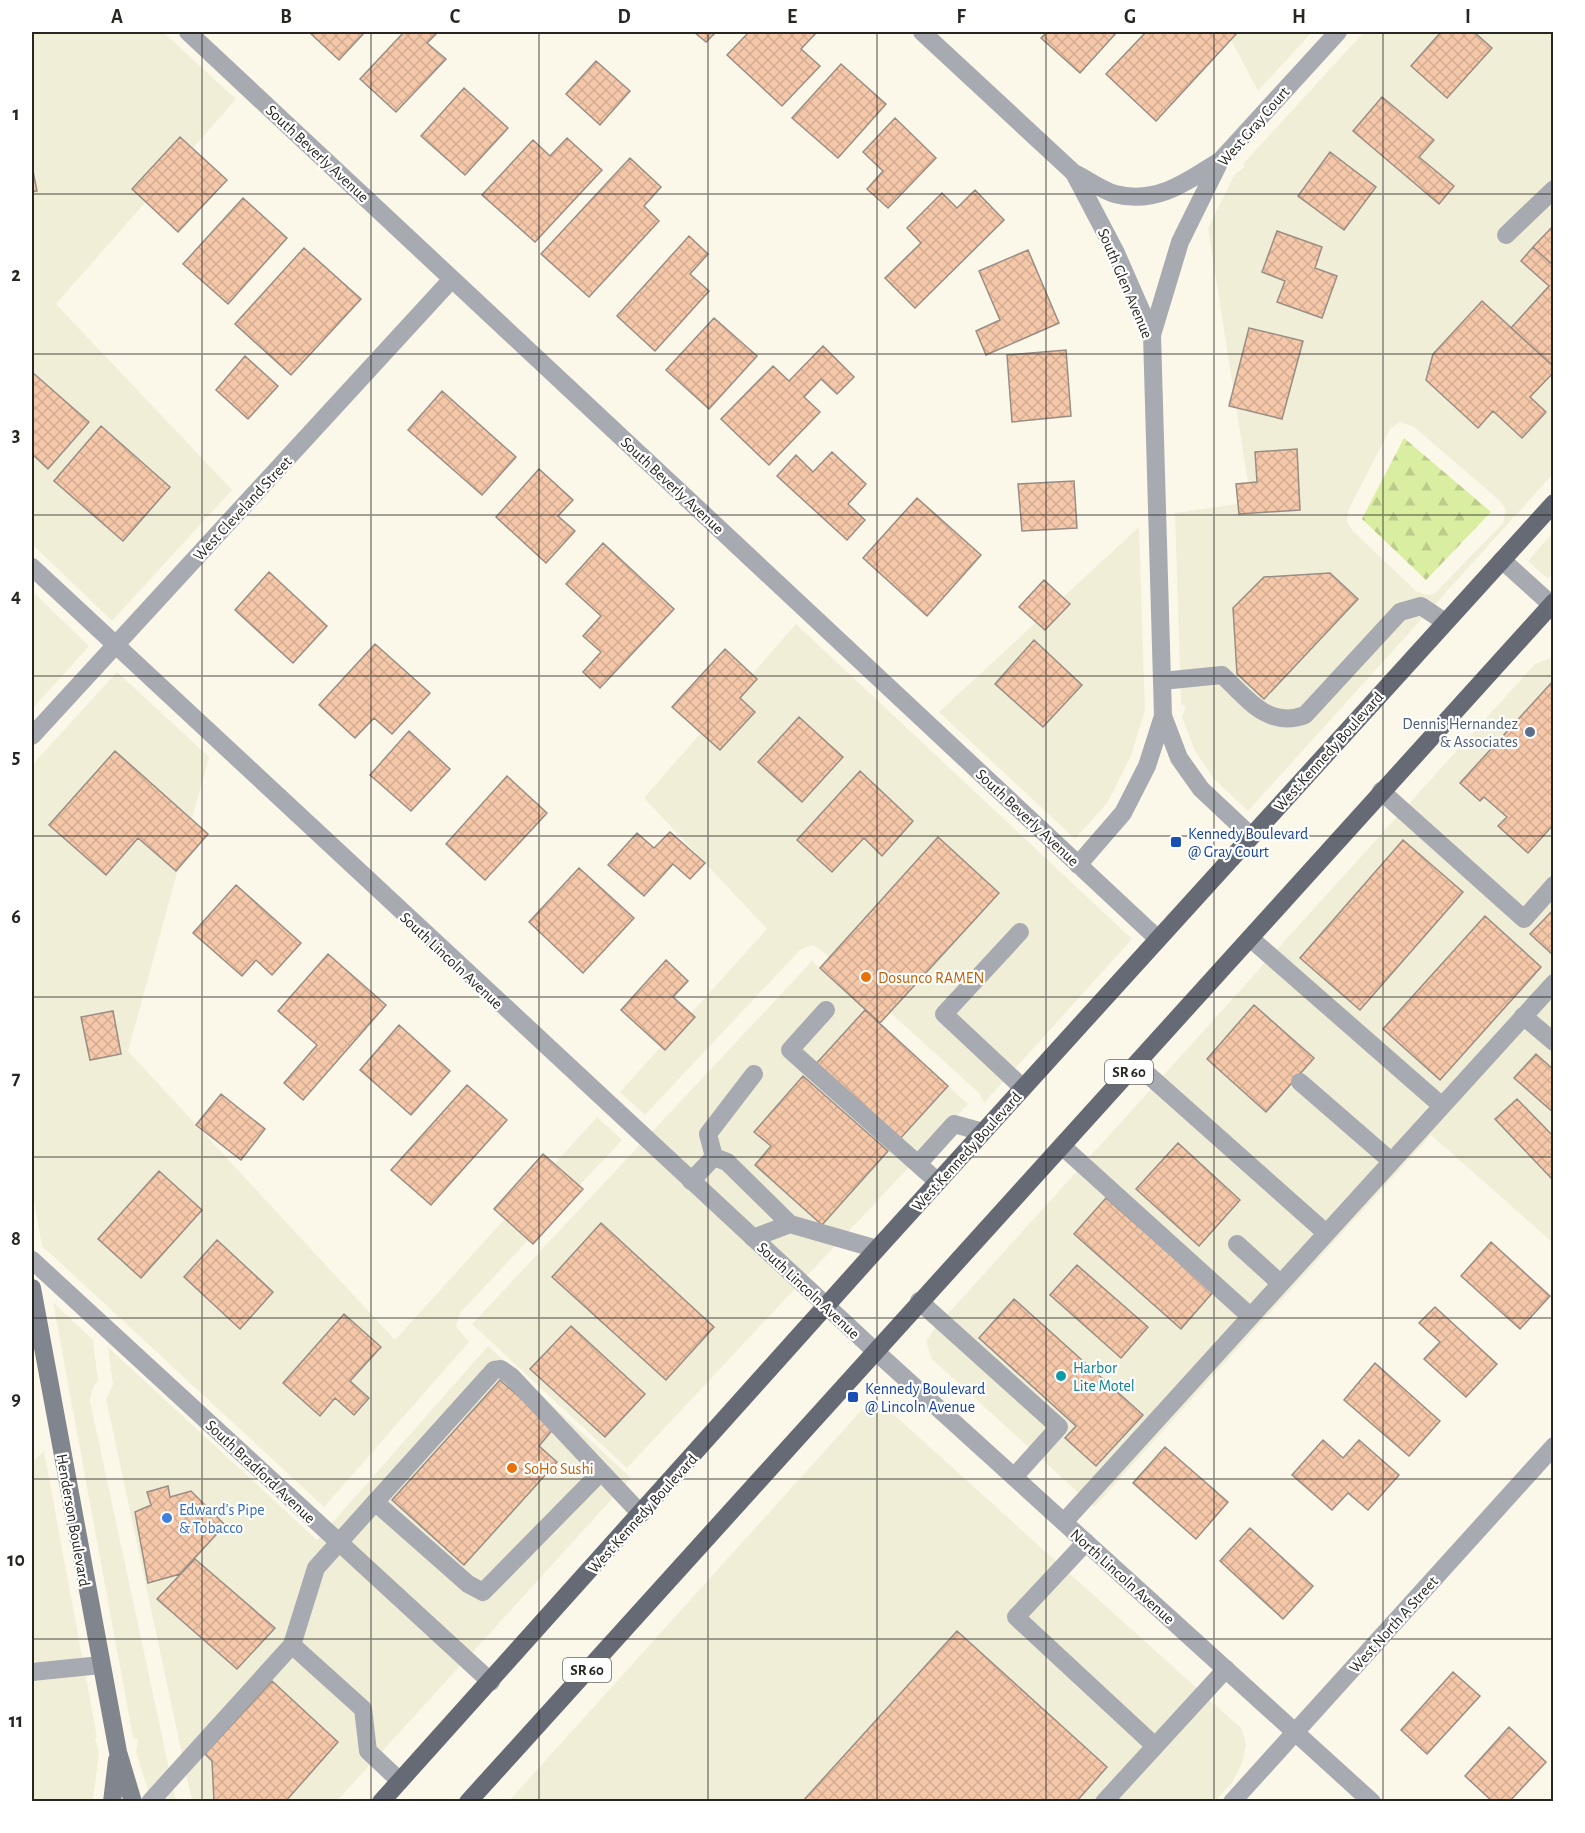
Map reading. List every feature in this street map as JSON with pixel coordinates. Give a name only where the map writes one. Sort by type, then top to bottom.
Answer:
[{"type":"main road","name":"West Kennedy Boulevard","points":[[381,1802],[877,1249],[1554,503]]},
{"type":"main road","name":"SR 60","points":[[468,1802],[874,1350],[1137,1064],[1381,791],[1553,605]]},
{"type":"main road","name":"Henderson Boulevard","points":[[32,1288],[118,1752],[133,1802]]},
{"type":"main road","name":"Henderson Boulevard","points":[[112,1802],[118,1752]]},
{"type":"street","name":"South Beverly Avenue","points":[[188,32],[1158,939]]},
{"type":"street","name":"South Glen Avenue","points":[[922,32],[1074,173],[1116,253],[1152,335],[1163,716],[1179,758],[1201,789],[1251,836]]},
{"type":"street","name":"West Gray Court","points":[[1152,335],[1179,242],[1220,161],[1338,32]]},
{"type":"street","points":[[1074,173],[1115,194],[1140,196],[1174,190],[1220,161]]},
{"type":"street","points":[[1506,235],[1554,189]]},
{"type":"street","name":"West Cleveland Street","points":[[32,736],[452,279]]},
{"type":"street","points":[[1502,560],[1553,605]]},
{"type":"street","name":"South Lincoln Avenue","points":[[32,567],[874,1350]]},
{"type":"street","points":[[1162,681],[1222,675],[1269,717],[1290,721],[1305,715],[1400,612],[1421,606],[1445,622]]},
{"type":"street","name":"South Glen Avenue","points":[[1078,865],[1123,813],[1147,766],[1163,716]]},
{"type":"street","points":[[1381,791],[1524,919],[1554,885]]},
{"type":"street","points":[[1020,932],[944,1014],[1023,1088]]},
{"type":"street","points":[[1250,938],[1442,1106]]},
{"type":"street","points":[[1064,1522],[1554,982]]},
{"type":"street","points":[[826,1010],[790,1050],[938,1182]]},
{"type":"street","points":[[1523,1016],[1554,1042]]},
{"type":"street","points":[[1137,1064],[1326,1233]]},
{"type":"street","points":[[754,1074],[708,1134],[720,1160],[790,1224],[877,1249]]},
{"type":"street","points":[[1300,1082],[1391,1161]]},
{"type":"street","points":[[918,1164],[954,1124],[983,1132]]},
{"type":"street","points":[[1062,1146],[1250,1316]]},
{"type":"street","points":[[691,1181],[720,1160]]},
{"type":"street","points":[[753,1238],[790,1224]]},
{"type":"street","points":[[1237,1244],[1280,1283]]},
{"type":"street","name":"South Bradford Avenue","points":[[32,1260],[491,1682]]},
{"type":"street","points":[[919,1301],[1059,1427],[1014,1477]]},
{"type":"street","name":"North Lincoln Avenue","points":[[874,1350],[1372,1802]]},
{"type":"street","points":[[150,1802],[292,1645],[316,1568],[494,1370],[501,1369],[511,1376],[641,1514]]},
{"type":"street","name":"West North A Street","points":[[1232,1802],[1554,1446]]},
{"type":"street","points":[[375,1502],[468,1584],[483,1592],[601,1472]]},
{"type":"street","points":[[1086,1542],[1016,1617],[1155,1746]]},
{"type":"street","points":[[292,1645],[363,1709],[368,1751],[400,1781]]},
{"type":"street","points":[[32,1672],[101,1665]]},
{"type":"street","points":[[1104,1802],[1226,1669]]},
{"type":"shaded area","points":[[32,32],[163,32],[236,99],[56,304],[232,490],[112,621],[32,544]]},
{"type":"shaded area","points":[[1227,32],[1312,32],[1258,91]]},
{"type":"shaded area","points":[[1364,32],[1553,32],[1553,474],[1248,811],[1214,779],[1195,751],[1182,717],[1186,707],[1181,704],[1175,513],[1251,502],[1208,228],[1235,174],[1245,167],[1243,164]],"holes":[[[1400,422],[1414,427],[1500,501],[1506,510],[1503,523],[1434,594],[1425,595],[1416,591],[1352,530],[1347,521],[1348,511],[1390,429]]]},
{"type":"shaded area","points":[[1139,527],[1145,711],[1130,758],[1108,802],[1075,839],[939,712]]},
{"type":"shaded area","points":[[1553,532],[1553,573],[1548,579],[1528,561]]},
{"type":"shaded area","points":[[32,591],[89,646],[32,709]]},
{"type":"shaded area","points":[[796,624],[1132,939],[984,1103],[979,1093],[821,950],[812,945],[800,950],[645,1115],[620,1092],[767,929],[644,798]]},
{"type":"shaded area","points":[[1553,657],[1553,1243],[1431,1135],[1094,1507],[932,1359],[926,1341],[936,1327],[1535,664]]},
{"type":"shaded area","points":[[117,672],[209,757],[128,1051],[395,1340],[597,1117],[622,1140],[460,1313],[456,1326],[469,1342],[324,1507],[42,1246],[32,1190],[32,765]]},
{"type":"shaded area","points":[[812,961],[968,1104],[627,1468],[472,1324]]},
{"type":"shaded area","points":[[53,1302],[93,1340],[98,1380],[92,1390],[90,1401],[176,1801],[152,1801],[136,1753],[138,1739],[133,1738]]},
{"type":"shaded area","points":[[488,1346],[631,1478],[337,1801],[192,1801],[106,1399],[113,1385],[108,1347],[317,1540]]},
{"type":"shaded area","points":[[867,1404],[880,1405],[891,1412],[1242,1729],[1246,1745],[1242,1763],[1232,1783],[1215,1801],[508,1802]]},
{"type":"shaded area","points":[[44,1451],[97,1737],[95,1738],[99,1752],[93,1801],[32,1801],[32,1462]]},
{"type":"green space","points":[[1404,438],[1491,512],[1426,580],[1362,519]]},
{"type":"building","points":[[309,32],[365,32],[339,60]]},
{"type":"building","points":[[404,32],[438,32],[427,43],[446,59],[396,112],[360,79]]},
{"type":"building","points":[[694,32],[716,32],[706,42]]},
{"type":"building","points":[[749,32],[817,32],[801,49],[820,66],[782,106],[727,55]]},
{"type":"building","points":[[1047,32],[1117,32],[1080,73],[1041,38]]},
{"type":"building","points":[[1146,32],[1238,32],[1156,121],[1106,74]]},
{"type":"building","points":[[1441,32],[1474,32],[1492,48],[1447,98],[1411,66]]},
{"type":"building","points":[[596,61],[630,91],[600,125],[566,94]]},
{"type":"building","points":[[841,64],[886,104],[838,158],[792,118]]},
{"type":"building","points":[[464,88],[508,128],[465,175],[421,136]]},
{"type":"building","points":[[1382,97],[1434,140],[1419,157],[1454,186],[1439,204],[1353,131]]},
{"type":"building","points":[[895,118],[936,158],[888,208],[867,189],[883,171],[863,152]]},
{"type":"building","points":[[180,137],[227,180],[178,232],[132,189]]},
{"type":"building","points":[[567,138],[602,170],[535,242],[482,195],[533,140],[550,156]]},
{"type":"building","points":[[1330,152],[1376,187],[1344,230],[1298,196]]},
{"type":"building","points":[[630,158],[661,187],[644,206],[659,221],[589,297],[541,254]]},
{"type":"building","points":[[32,166],[37,191],[32,192]]},
{"type":"building","points":[[975,190],[1004,220],[915,308],[885,278],[921,243],[907,228],[942,193],[957,208]]},
{"type":"building","points":[[243,198],[287,238],[228,304],[183,264]]},
{"type":"building","points":[[1554,225],[1554,266],[1533,247]]},
{"type":"building","points":[[1277,231],[1322,247],[1315,268],[1337,276],[1322,318],[1277,302],[1285,281],[1262,272]]},
{"type":"building","points":[[689,236],[708,254],[690,274],[709,291],[655,351],[617,316]]},
{"type":"building","points":[[1533,247],[1554,266],[1554,367],[1511,328],[1549,286],[1521,261]]},
{"type":"building","points":[[304,248],[361,299],[291,375],[235,324]]},
{"type":"building","points":[[1028,250],[1059,323],[986,355],[976,331],[1000,320],[979,271]]},
{"type":"building","points":[[1482,301],[1554,367],[1554,372],[1530,397],[1546,412],[1522,438],[1493,411],[1478,428],[1426,380],[1433,354]]},
{"type":"building","points":[[714,318],[757,356],[709,409],[666,370]]},
{"type":"building","points":[[1249,328],[1303,341],[1282,419],[1229,406]]},
{"type":"building","points":[[823,346],[854,377],[837,394],[821,379],[804,397],[820,412],[769,465],[721,419],[773,366],[789,381]]},
{"type":"building","points":[[1066,350],[1071,416],[1012,422],[1007,355]]},
{"type":"building","points":[[245,356],[278,386],[248,419],[216,390]]},
{"type":"building","points":[[32,372],[89,422],[48,469],[32,454]]},
{"type":"building","points":[[442,391],[516,457],[482,495],[408,430]]},
{"type":"building","points":[[101,426],[170,487],[123,541],[54,481]]},
{"type":"building","points":[[1297,449],[1300,510],[1239,514],[1236,484],[1257,482],[1255,452]]},
{"type":"building","points":[[832,452],[866,484],[848,504],[865,520],[847,540],[777,476],[796,455],[813,472]]},
{"type":"building","points":[[539,469],[573,500],[558,516],[575,531],[546,563],[496,517]]},
{"type":"building","points":[[1074,481],[1077,528],[1022,531],[1018,484]]},
{"type":"building","points":[[917,498],[981,555],[927,616],[863,558]]},
{"type":"building","points":[[603,543],[674,609],[600,688],[583,672],[601,652],[583,636],[601,616],[566,584]]},
{"type":"building","points":[[269,572],[327,626],[293,663],[235,610]]},
{"type":"building","points":[[1330,573],[1358,599],[1264,699],[1237,674],[1233,608],[1264,577]]},
{"type":"building","points":[[1044,580],[1070,604],[1045,630],[1019,607]]},
{"type":"building","points":[[1034,640],[1082,685],[1043,727],[995,684]]},
{"type":"building","points":[[375,644],[430,693],[392,734],[374,718],[355,738],[319,705]]},
{"type":"building","points":[[725,649],[757,679],[740,698],[755,712],[720,750],[672,707]]},
{"type":"building","name":"Dennis Hernandez & Associates","points":[[1554,680],[1554,824],[1528,853],[1498,826],[1507,817],[1484,797],[1480,801],[1460,783]]},
{"type":"building","points":[[799,717],[843,757],[802,802],[758,762]]},
{"type":"building","points":[[409,731],[450,769],[411,811],[370,775]]},
{"type":"building","points":[[115,751],[208,834],[176,871],[138,838],[106,875],[49,825]]},
{"type":"building","points":[[860,771],[913,821],[882,856],[864,838],[832,872],[797,840]]},
{"type":"building","points":[[507,776],[547,813],[485,880],[446,844]]},
{"type":"building","points":[[670,832],[705,863],[690,879],[673,864],[644,896],[608,865],[637,833],[654,848]]},
{"type":"building","points":[[938,837],[999,893],[880,1023],[820,968]]},
{"type":"building","points":[[1403,840],[1463,892],[1360,1010],[1300,958]]},
{"type":"building","points":[[579,868],[634,918],[583,973],[529,922]]},
{"type":"building","points":[[236,885],[301,943],[272,975],[256,960],[242,976],[193,933]]},
{"type":"building","points":[[1554,909],[1554,955],[1553,955],[1530,934]]},
{"type":"building","points":[[1485,916],[1541,967],[1440,1080],[1383,1029]]},
{"type":"building","points":[[328,954],[386,1005],[303,1100],[284,1083],[317,1045],[278,1011]]},
{"type":"building","points":[[666,960],[688,981],[673,997],[695,1017],[665,1050],[621,1010]]},
{"type":"building","points":[[1254,1005],[1314,1058],[1266,1112],[1207,1059]]},
{"type":"building","points":[[865,1010],[948,1086],[898,1141],[815,1065]]},
{"type":"building","points":[[113,1011],[121,1054],[90,1060],[81,1017]]},
{"type":"building","points":[[399,1025],[450,1071],[411,1115],[360,1070]]},
{"type":"building","points":[[1536,1054],[1554,1070],[1554,1113],[1514,1078]]},
{"type":"building","points":[[803,1076],[888,1151],[822,1225],[755,1165],[771,1146],[754,1132]]},
{"type":"building","points":[[467,1085],[507,1120],[431,1205],[391,1170]]},
{"type":"building","points":[[221,1094],[265,1129],[241,1160],[196,1125]]},
{"type":"building","points":[[1517,1099],[1554,1137],[1554,1181],[1495,1119]]},
{"type":"building","points":[[1178,1143],[1240,1200],[1199,1246],[1136,1189]]},
{"type":"building","points":[[543,1154],[583,1189],[533,1244],[494,1209]]},
{"type":"building","points":[[159,1171],[202,1210],[141,1278],[98,1239]]},
{"type":"building","points":[[1106,1198],[1213,1292],[1181,1329],[1074,1234]]},
{"type":"building","points":[[601,1223],[714,1327],[666,1380],[552,1277]]},
{"type":"building","points":[[217,1240],[273,1292],[240,1329],[184,1277]]},
{"type":"building","points":[[1491,1242],[1550,1296],[1520,1329],[1461,1276]]},
{"type":"building","points":[[1077,1265],[1148,1327],[1121,1358],[1050,1295]]},
{"type":"building","name":"Harbor Lite Motel","points":[[1014,1299],[1143,1415],[1096,1466],[1065,1438],[1076,1426],[979,1338]]},
{"type":"building","points":[[1435,1307],[1497,1364],[1466,1397],[1424,1359],[1440,1342],[1419,1323]]},
{"type":"building","points":[[344,1314],[381,1347],[350,1381],[369,1398],[354,1415],[335,1398],[320,1416],[283,1383]]},
{"type":"building","points":[[571,1326],[645,1394],[605,1437],[530,1369]]},
{"type":"building","points":[[1375,1363],[1440,1421],[1409,1456],[1344,1400]]},
{"type":"building","points":[[500,1380],[554,1428],[539,1446],[557,1462],[464,1565],[392,1500]]},
{"type":"building","points":[[1323,1440],[1343,1458],[1359,1440],[1399,1475],[1368,1510],[1348,1493],[1332,1510],[1292,1475]]},
{"type":"building","points":[[1165,1447],[1228,1502],[1196,1539],[1133,1483]]},
{"type":"building","points":[[168,1486],[170,1497],[191,1491],[225,1525],[180,1574],[148,1583],[135,1512],[151,1505],[147,1492]]},
{"type":"building","points":[[1250,1528],[1313,1586],[1283,1619],[1220,1561]]},
{"type":"building","points":[[195,1559],[275,1628],[237,1669],[157,1599]]},
{"type":"building","points":[[957,1631],[1107,1767],[1076,1802],[802,1802]]},
{"type":"building","points":[[1453,1672],[1480,1696],[1427,1754],[1401,1730]]},
{"type":"building","points":[[272,1681],[338,1742],[285,1802],[214,1802],[212,1761],[205,1754]]},
{"type":"building","points":[[1509,1727],[1546,1762],[1509,1802],[1493,1802],[1465,1776]]},
{"type":"place","name":"Dennis Hernandez & Associates","points":[[1530,732]]},
{"type":"place","name":"Kennedy Boulevard @ Gray Court","points":[[1176,842]]},
{"type":"place","name":"Dosunco RAMEN","points":[[866,977]]},
{"type":"place","name":"Harbor Lite Motel","points":[[1061,1376]]},
{"type":"place","name":"Kennedy Boulevard @ Lincoln Avenue","points":[[853,1397]]},
{"type":"place","name":"SoHo Sushi","points":[[512,1468]]},
{"type":"place","name":"Edward's Pipe & Tobacco","points":[[167,1518]]}]
